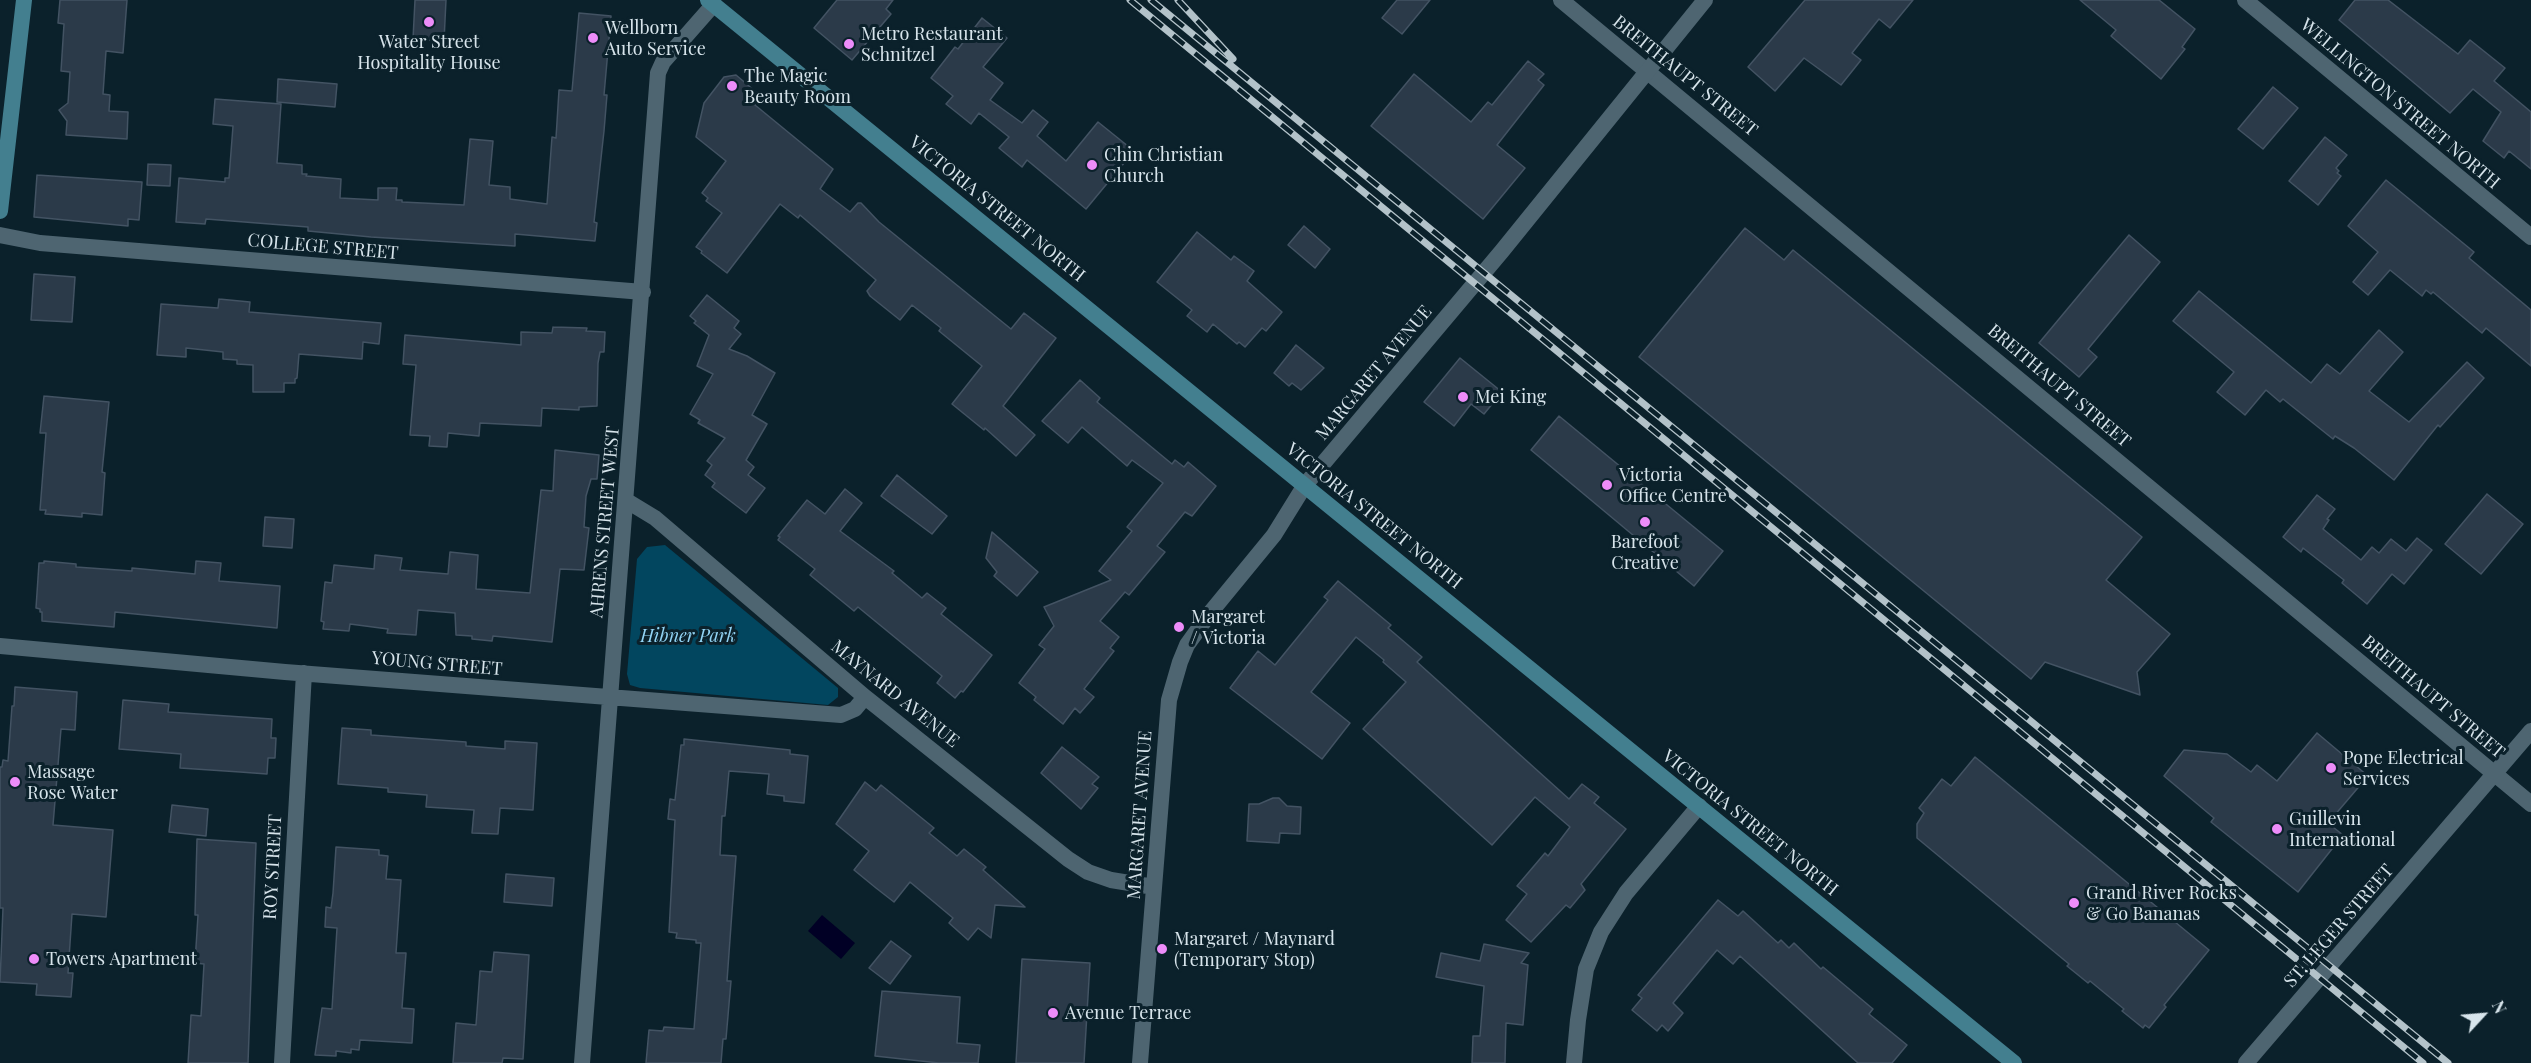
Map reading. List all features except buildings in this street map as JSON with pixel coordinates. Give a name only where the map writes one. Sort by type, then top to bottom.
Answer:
[{"type":"main road","points":[[0,211],[24,0]]},
{"type":"main road","name":"VICTORIA STREET NORTH","points":[[711,2],[2014,1063]]},
{"type":"street","name":"BREITHAUPT STREET","points":[[1561,0],[2531,804]]},
{"type":"street","name":"MARGARET AVENUE","points":[[1140,1063],[1169,700],[1187,645],[1210,613],[1274,535],[1305,485],[1461,301],[1706,0]]},
{"type":"street","name":"WELLINGTON STREET NORTH","points":[[2244,0],[2531,237]]},
{"type":"street","name":"AHRENS STREET WEST","points":[[582,1063],[627,501],[658,73],[663,62],[711,2]]},
{"type":"street","name":"COLLEGE STREET","points":[[0,235],[40,243],[643,292]]},
{"type":"street","name":"MAYNARD AVENUE","points":[[627,501],[655,518],[865,697],[1068,859],[1088,872],[1111,880],[1154,887]]},
{"type":"street","name":"YOUNG STREET","points":[[0,645],[304,673],[841,715],[855,709],[865,697]]},
{"type":"street","name":"ROY STREET","points":[[282,1063],[304,673]]},
{"type":"street","name":"ST. LEGER STREET","points":[[2246,1063],[2496,775],[2531,731]]},
{"type":"street","points":[[1574,1063],[1586,969],[1601,932],[1626,892],[1699,806]]},
{"type":"green space","name":"Hibner Park","points":[[665,545],[838,688],[838,697],[828,705],[640,688],[630,685],[627,674],[637,559],[647,547]]},
{"type":"shaded area","points":[[822,915],[855,943],[841,959],[808,931]]},
{"type":"railway","points":[[1130,0],[2423,1063]]},
{"type":"railway","points":[[1151,0],[2448,1063]]},
{"type":"railway","points":[[1178,0],[1233,59]]},
{"type":"place","name":"Water Street Hospitality House","points":[[429,22]]},
{"type":"place","name":"Wellborn Auto Service","points":[[593,38]]},
{"type":"place","name":"Metro Restaurant Schnitzel","points":[[849,44]]},
{"type":"place","name":"The Magic Beauty Room","points":[[732,86]]},
{"type":"place","name":"Chin Christian Church","points":[[1092,165]]},
{"type":"place","name":"Mei King","points":[[1463,397]]},
{"type":"place","name":"Victoria Office Centre","points":[[1607,485]]},
{"type":"place","name":"Barefoot Creative","points":[[1645,522]]},
{"type":"place","name":"Margaret / Victoria","points":[[1179,627]]},
{"type":"place","name":"Pope Electrical Services","points":[[2331,768]]},
{"type":"place","name":"Massage Rose Water","points":[[15,782]]},
{"type":"place","name":"Guillevin International","points":[[2277,829]]},
{"type":"place","name":"Grand River Rocks & Go Bananas","points":[[2074,903]]},
{"type":"place","name":"Margaret / Maynard (Temporary Stop)","points":[[1162,949]]},
{"type":"place","name":"Towers Apartment","points":[[34,959]]},
{"type":"place","name":"Avenue Terrace","points":[[1053,1013]]}]
